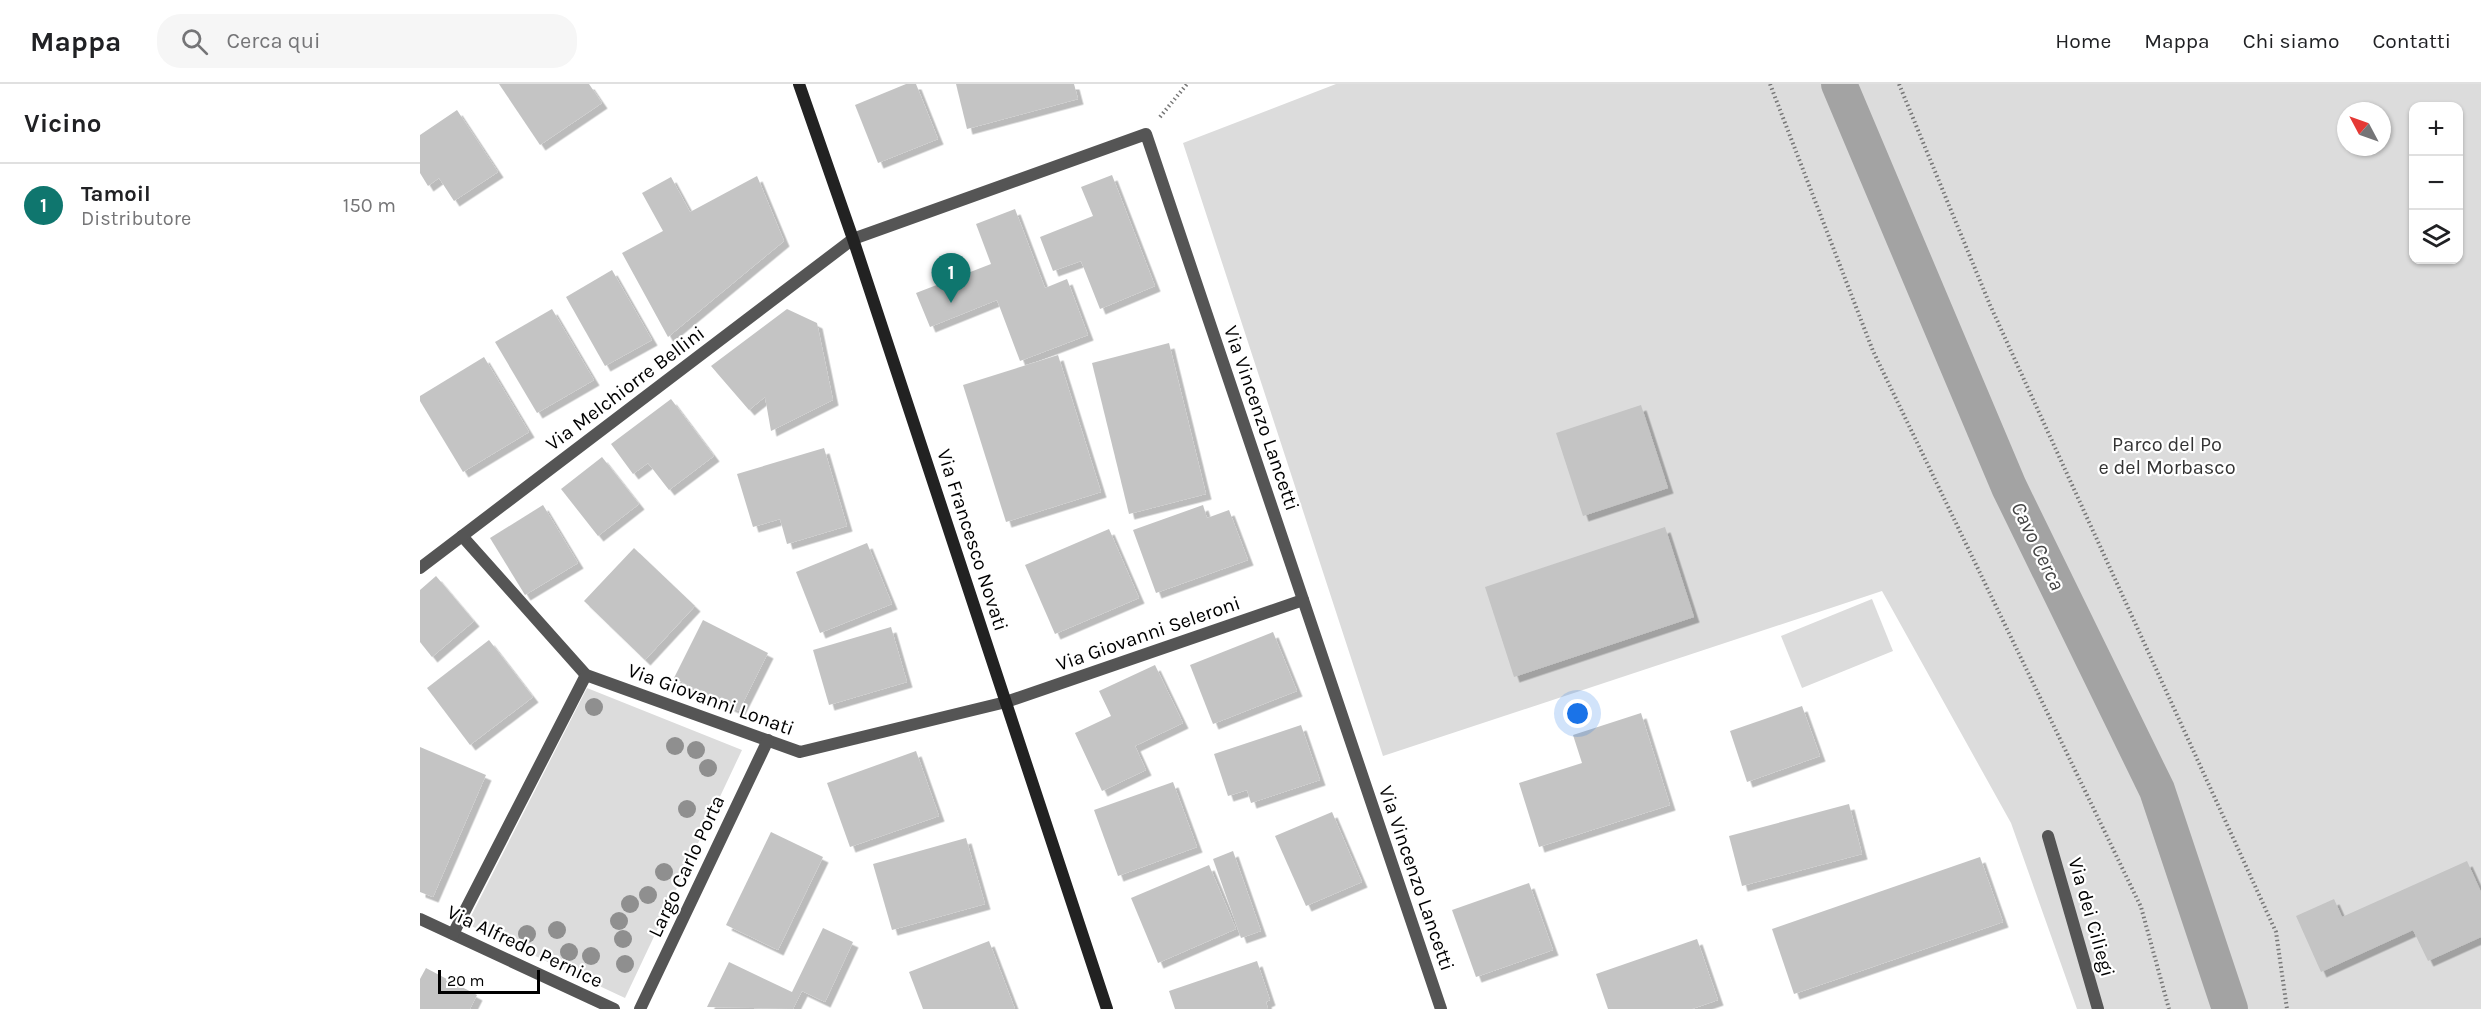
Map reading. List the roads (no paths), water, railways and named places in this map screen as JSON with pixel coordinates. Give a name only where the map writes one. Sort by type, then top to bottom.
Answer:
[{"type":"street","name":"Via Francesco Novati","points":[[799,84],[853,238],[1107,1009]]},
{"type":"street","name":"Via Vincenzo Lancetti","points":[[853,238],[1146,134],[1441,1009]]},
{"type":"street","name":"Via Melchiorre Bellini","points":[[420,567],[853,238]]},
{"type":"street","name":"Via Giovanni Lonati","points":[[462,536],[586,675],[800,752],[1006,702]]},
{"type":"street","name":"Via Giovanni Seleroni","points":[[1006,702],[1303,600]]},
{"type":"street","points":[[453,934],[586,675]]},
{"type":"street","name":"Largo Carlo Porta","points":[[640,1009],[768,740]]},
{"type":"street","name":"Via dei Ciliegi","points":[[2048,836],[2098,1009]]},
{"type":"street","name":"Via Alfredo Pernice","points":[[420,919],[614,1009]]},
{"type":"waterway","name":"Cavo Cerca","points":[[1839,84],[2009,487],[2157,790],[2230,1009]]},
{"type":"place","name":"Tamoil","points":[[951,303]]},
{"type":"park label","name":"Parco del Po e del Morbasco","points":[[2167,456]]}]
